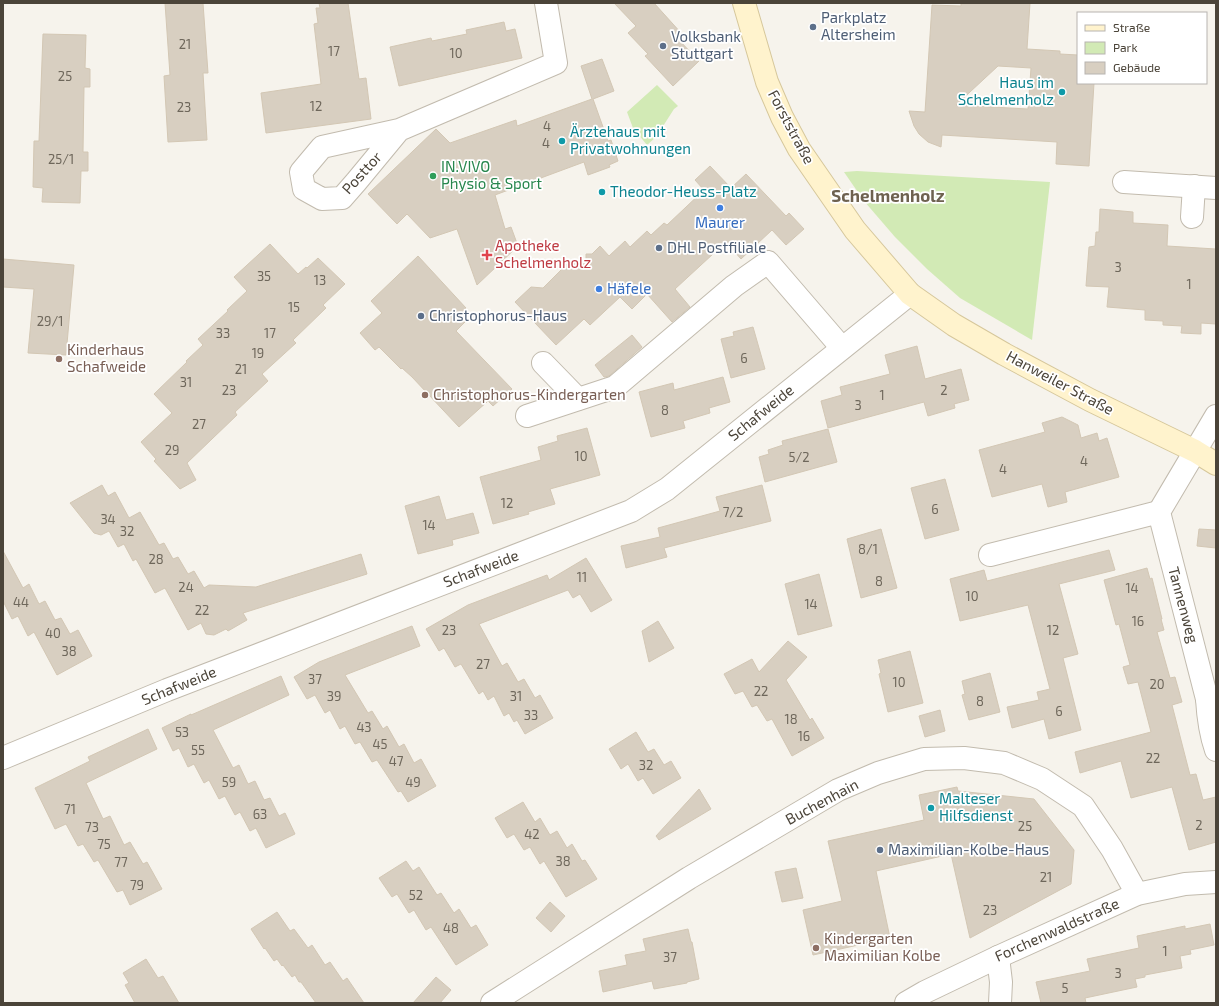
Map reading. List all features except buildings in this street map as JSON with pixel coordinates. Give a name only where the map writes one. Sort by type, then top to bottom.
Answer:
[{"type":"street","points":[[399,130],[556,63],[546,3]]},
{"type":"street","name":"Forststraße","points":[[744,3],[768,82],[782,117],[799,149],[855,230],[910,294]]},
{"type":"street","points":[[1124,182],[1216,188]]},
{"type":"street","points":[[1192,217],[1194,186]]},
{"type":"street","points":[[527,416],[615,387],[734,286],[768,262],[842,348]]},
{"type":"street","name":"Schafweide","points":[[3,758],[168,690],[631,511],[667,489],[910,294]]},
{"type":"street","name":"Hanweiler Straße","points":[[910,294],[954,325],[1004,354],[1090,400],[1195,451],[1216,464]]},
{"type":"street","points":[[543,363],[578,399]]},
{"type":"street","points":[[990,555],[1159,512],[1216,416]]},
{"type":"street","name":"Tannenweg","points":[[1159,512],[1212,698],[1208,712],[1211,736],[1216,750]]},
{"type":"street","name":"Buchenhain","points":[[492,1003],[689,878],[838,790],[878,773],[924,759],[964,758],[1004,762],[1042,779],[1084,806],[1112,849],[1137,894]]},
{"type":"street","name":"Forchenwaldstraße","points":[[906,1003],[998,957],[1137,894],[1185,884],[1216,882]]},
{"type":"street","points":[[998,957],[1001,982],[1000,1003]]},
{"type":"green space","points":[[657,85],[678,106],[674,109],[656,137],[647,145],[633,128],[627,112]]},
{"type":"green space","points":[[857,171],[1050,182],[1032,340],[960,298],[927,269],[895,237],[864,201],[844,172]]},
{"type":"place","name":"Parkplatz Altersheim","points":[[813,27]]},
{"type":"place","name":"Volksbank Stuttgart","points":[[663,46]]},
{"type":"place","name":"Haus im Schelmenholz","points":[[1062,92]]},
{"type":"place","name":"Ärztehaus mit Privatwohnungen","points":[[562,141]]},
{"type":"place","name":"IN.VIVO Physio & Sport","points":[[433,176]]},
{"type":"place","name":"Theodor-Heuss-Platz","points":[[602,192]]},
{"type":"place","name":"Maurer","points":[[720,208]]},
{"type":"place","name":"DHL Postfiliale","points":[[659,248]]},
{"type":"place","name":"Apotheke Schelmenholz","points":[[487,255]]},
{"type":"place","name":"Häfele","points":[[599,289]]},
{"type":"place","name":"Christophorus-Haus","points":[[421,316]]},
{"type":"place","name":"Kinderhaus Schafweide","points":[[59,359]]},
{"type":"place","name":"Christophorus-Kindergarten","points":[[425,395]]},
{"type":"place","name":"Malteser Hilfsdienst","points":[[931,808]]},
{"type":"place","name":"Maximilian-Kolbe-Haus","points":[[880,850]]},
{"type":"place","name":"Kindergarten Maximilian Kolbe","points":[[816,948]]},
{"type":"district","name":"Schelmenholz","points":[[888,196]]}]
